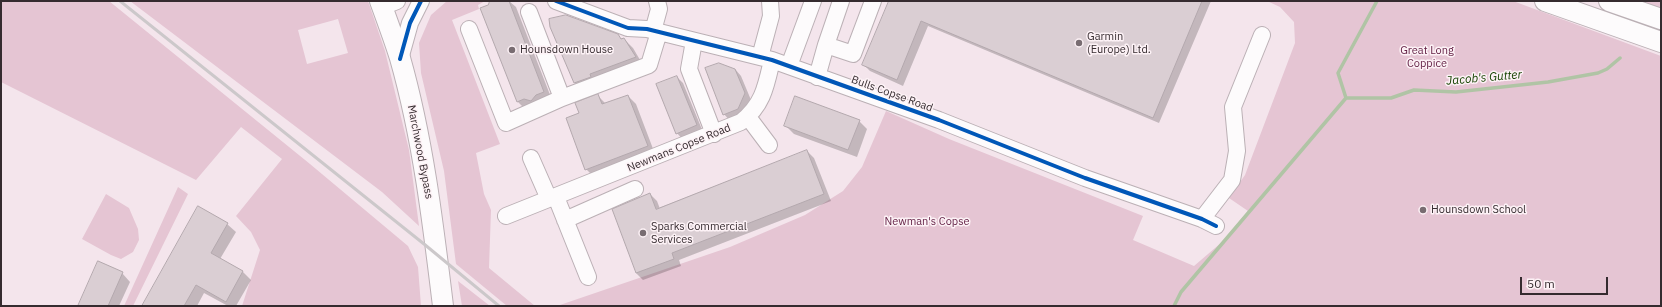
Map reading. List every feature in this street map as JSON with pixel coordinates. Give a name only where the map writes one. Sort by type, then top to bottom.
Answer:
[{"type":"main road","points":[[1545,1],[1661,42]]},
{"type":"main road","points":[[1609,1],[1661,19]]},
{"type":"main road","name":"Marchwood Bypass","points":[[387,3],[414,119],[426,181],[444,306]]},
{"type":"street","points":[[400,59],[410,23],[421,1]]},
{"type":"street","name":"Bulls Copse Road","points":[[556,1],[628,28],[653,30],[789,66],[939,120],[1085,178],[1209,222],[1232,180],[1237,151],[1233,107],[1262,35]]},
{"type":"street","name":"Bulls Copse Road","points":[[583,1],[630,18],[653,30]]},
{"type":"street","points":[[470,29],[506,123],[562,98],[649,65],[653,30],[659,9],[657,1]]},
{"type":"street","name":"Newmans Copse Road","points":[[506,216],[714,134],[741,122],[748,117],[758,105],[763,94],[771,16],[770,1]]},
{"type":"street","points":[[789,66],[813,1]]},
{"type":"street","points":[[818,76],[826,45],[841,1]]},
{"type":"street","points":[[826,45],[853,54],[873,1]]},
{"type":"street","points":[[529,12],[562,98]]},
{"type":"street","points":[[694,41],[689,69],[714,134]]},
{"type":"street","points":[[748,117],[769,144]]},
{"type":"street","points":[[532,158],[565,220],[588,277]]},
{"type":"street","points":[[565,220],[635,189]]},
{"type":"green space","points":[[1,1],[109,1],[310,164],[408,246],[418,267],[421,306],[242,306],[260,250],[251,232],[236,216],[282,159],[241,127],[196,180],[1,82]]},
{"type":"green space","points":[[130,1],[368,1],[385,51],[409,150],[419,226],[382,192]],"holes":[[[338,19],[348,53],[307,64],[298,30]]]},
{"type":"green space","points":[[447,1],[485,1],[478,5],[479,9],[452,20],[500,144],[476,153],[484,194],[491,210],[489,268],[535,306],[507,306],[456,264],[444,171],[421,73],[419,43],[431,15]]},
{"type":"green space","points":[[1267,1],[1513,1],[1661,56],[1661,306],[557,306],[730,247],[805,215],[843,191],[862,167],[886,111],[949,139],[1143,216],[1133,240],[1194,266],[1222,242],[1248,211],[1229,198],[1245,175],[1295,43],[1294,22],[1280,7]]},
{"type":"green space","points":[[1641,1],[1661,1],[1661,8]]},
{"type":"green space","points":[[178,187],[188,194],[133,306],[124,306]]},
{"type":"green space","points":[[106,194],[129,208],[138,229],[139,240],[133,252],[121,259],[82,239]]},
{"type":"green space","points":[[458,281],[490,306],[462,306]]},
{"type":"building","name":"Hounsdown House","points":[[490,1],[509,1],[544,92],[536,95],[531,101],[524,99],[517,102],[480,8],[488,5]]},
{"type":"building","name":"Garmin (Europe) Ltd.","points":[[889,1],[1202,1],[1153,118],[921,21],[897,80],[862,65]]},
{"type":"building","points":[[566,15],[618,34],[621,39],[624,38],[636,57],[590,74],[591,77],[574,83],[550,27],[549,19]]},
{"type":"building","points":[[719,63],[735,69],[745,93],[738,109],[723,115],[705,68]]},
{"type":"building","points":[[677,76],[697,125],[676,134],[656,84]]},
{"type":"building","points":[[598,94],[602,104],[628,95],[648,146],[585,170],[566,118],[579,113],[575,103]]},
{"type":"building","points":[[795,96],[860,120],[848,150],[784,126]]},
{"type":"building","points":[[807,150],[824,194],[672,253],[674,259],[636,273],[612,209],[650,193],[656,209]]},
{"type":"building","points":[[198,206],[228,223],[211,253],[243,271],[226,302],[196,285],[184,306],[142,306]]},
{"type":"building","points":[[98,261],[123,272],[108,306],[78,306]]},
{"type":"waterway","name":"Jacob's Gutter","points":[[1346,98],[1338,73],[1377,1]]},
{"type":"waterway","name":"Jacob's Gutter","points":[[1174,306],[1181,292],[1346,98],[1391,98],[1414,90],[1456,92],[1548,82],[1598,73],[1607,69],[1620,58]]},
{"type":"railway","points":[[120,1],[424,244],[499,306]]},
{"type":"cycle path","points":[[400,59],[410,23],[421,1]]},
{"type":"cycle path","points":[[556,1],[628,28],[647,29],[772,60],[939,120],[1085,178],[1202,219],[1216,226]]},
{"type":"place","name":"Garmin (Europe) Ltd.","points":[[1079,43]]},
{"type":"place","name":"Hounsdown House","points":[[512,50]]},
{"type":"place","name":"Hounsdown School","points":[[1423,210]]},
{"type":"place","name":"Sparks Commercial Services","points":[[643,233]]},
{"type":"park label","name":"Great Long Coppice","points":[[1427,57]]},
{"type":"park label","name":"Newman's Copse","points":[[927,222]]}]
